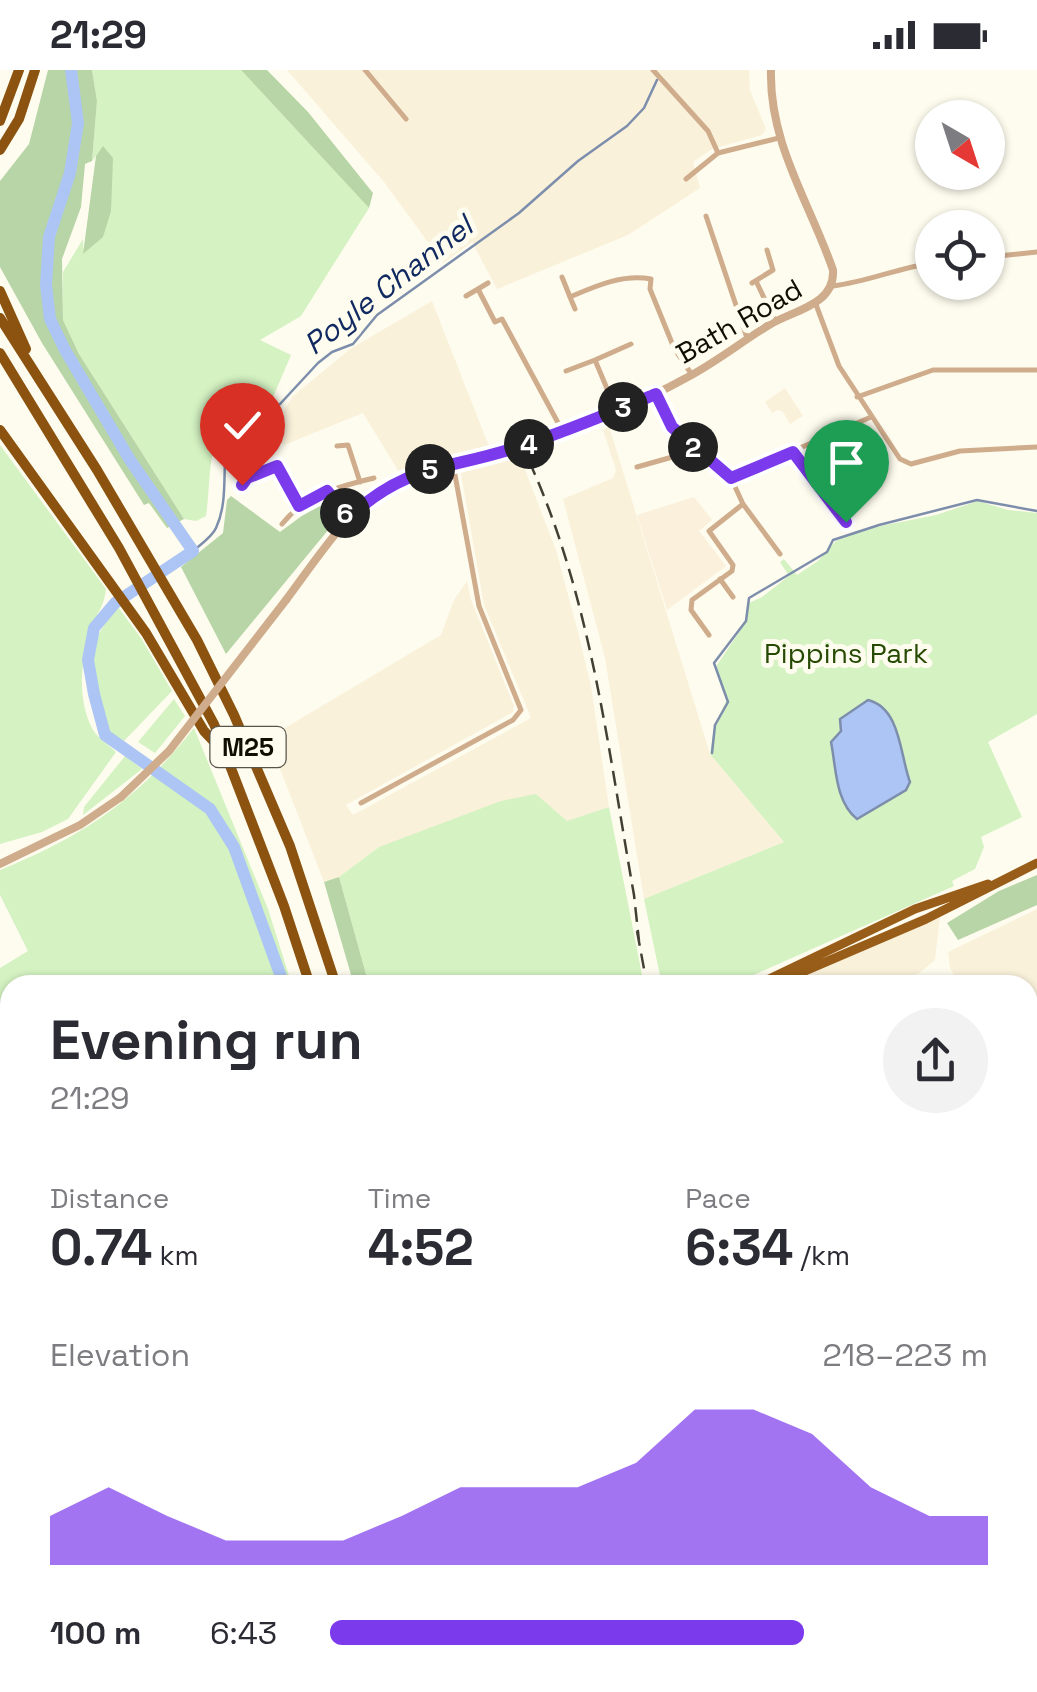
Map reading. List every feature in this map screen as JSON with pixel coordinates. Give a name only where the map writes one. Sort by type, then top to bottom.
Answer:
[{"type":"highway","points":[[0,121],[19,70]]},
{"type":"highway","points":[[0,150],[19,119],[35,70]]},
{"type":"highway","name":"M25","points":[[0,291],[31,364]]},
{"type":"highway","name":"M25","points":[[0,318],[165,583],[234,715],[296,864],[333,975]]},
{"type":"highway","name":"M25","points":[[0,353],[134,573],[210,714],[307,975]]},
{"type":"highway","name":"M25","points":[[0,420],[17,452]]},
{"type":"highway","name":"M25","points":[[0,430],[131,611],[204,730],[224,753]]},
{"type":"highway","points":[[781,975],[916,909],[1037,863]]},
{"type":"street","points":[[365,70],[406,118]]},
{"type":"street","points":[[653,70],[708,131],[718,153]]},
{"type":"street","points":[[770,70],[771,101],[779,138],[833,270],[832,286]]},
{"type":"street","points":[[686,179],[718,153],[779,138]]},
{"type":"street","points":[[706,216],[747,338]]},
{"type":"street","points":[[767,250],[774,270],[754,282],[775,321]]},
{"type":"street","points":[[1005,255],[1037,252]]},
{"type":"street","name":"Bath Road","points":[[0,864],[73,830],[122,797],[169,752],[349,517],[392,483],[408,475],[513,449],[656,394],[692,376],[775,321],[815,302],[832,286],[855,284],[915,265]]},
{"type":"street","points":[[570,297],[635,276],[650,280],[674,348],[692,376]]},
{"type":"street","points":[[562,277],[575,308]]},
{"type":"street","points":[[466,296],[488,283]]},
{"type":"street","points":[[478,289],[495,322],[506,321],[563,432]]},
{"type":"street","points":[[815,302],[840,366],[900,459],[912,464],[960,451],[1037,447]]},
{"type":"street","points":[[566,370],[632,344]]},
{"type":"street","points":[[595,360],[616,410]]},
{"type":"street","points":[[857,397],[934,370],[1037,370]]},
{"type":"street","points":[[656,394],[672,427],[731,478],[743,504],[780,554]]},
{"type":"street","points":[[731,478],[871,417]]},
{"type":"street","points":[[337,446],[347,444],[360,482]]},
{"type":"street","points":[[636,467],[676,456],[690,445]]},
{"type":"street","points":[[793,452],[846,522]]},
{"type":"street","points":[[361,803],[513,720],[520,710],[479,606],[453,464]]},
{"type":"street","points":[[242,485],[247,478],[277,466],[299,506]]},
{"type":"street","points":[[282,524],[299,506],[327,491],[374,478]]},
{"type":"street","points":[[327,491],[349,517]]},
{"type":"street","points":[[709,635],[690,606],[692,600],[732,571],[733,564],[708,531],[743,504]]},
{"type":"street","points":[[720,579],[733,597]]},
{"type":"shaded area","points":[[287,70],[749,70],[750,90],[766,129],[762,135],[712,149],[693,162],[700,188],[628,235],[497,289],[472,242],[443,263],[384,182]]},
{"type":"shaded area","points":[[432,301],[490,449],[399,472],[363,413],[284,445],[270,434],[292,397],[350,349]]},
{"type":"shaded area","points":[[785,388],[803,416],[790,424],[783,412],[772,413],[765,402]]},
{"type":"shaded area","points":[[609,426],[710,754],[784,842],[644,899],[605,658],[563,499],[613,478],[616,470],[603,430]]},
{"type":"shaded area","points":[[519,454],[556,550],[579,636],[591,686],[609,807],[567,822],[536,794],[379,847],[339,877],[324,882],[268,738],[441,635],[454,600],[467,581],[513,712],[346,805],[353,815],[531,718],[484,605],[461,474],[465,467]]},
{"type":"shaded area","points":[[694,497],[712,520],[699,531],[726,566],[667,610],[637,515]]},
{"type":"shaded area","points":[[1037,909],[1037,975],[954,975],[948,952]]},
{"type":"shaded area","points":[[940,917],[935,960],[918,974],[801,975]]},
{"type":"green space","points":[[48,70],[92,70],[97,101],[92,161],[85,164],[81,207],[62,259],[63,320],[79,354],[184,519],[167,528],[149,503],[144,505],[42,343],[0,267],[0,181],[29,144]]},
{"type":"green space","points":[[92,70],[241,70],[369,208],[301,316],[260,340],[291,355],[273,397],[238,409],[222,425],[213,449],[206,516],[196,521],[184,519],[79,354],[63,320],[63,272],[83,239],[83,252],[103,147],[92,161],[97,101]]},
{"type":"green space","points":[[241,70],[267,70],[308,112],[373,193],[369,208]]},
{"type":"green space","points":[[103,146],[113,158],[111,211],[103,237],[83,254],[96,156]]},
{"type":"green space","points":[[0,445],[106,589],[85,651],[82,692],[93,730],[116,752],[68,819],[42,832],[0,844]]},
{"type":"green space","points":[[231,496],[280,532],[322,501],[338,518],[226,654],[181,567],[223,533],[227,500]]},
{"type":"green space","name":"Pippins Park","points":[[978,501],[1037,513],[1037,714],[988,742],[1022,817],[981,837],[984,847],[975,869],[952,881],[954,886],[754,975],[660,975],[644,899],[784,842],[710,754],[714,728],[727,699],[715,668],[746,622],[749,603],[789,576],[780,562],[784,559],[797,575],[818,561],[836,541],[856,531],[936,515]]},
{"type":"green space","points":[[118,607],[172,691],[124,741],[109,732],[92,666],[98,637]]},
{"type":"green space","points":[[174,699],[185,716],[155,753],[138,742]]},
{"type":"green space","points":[[194,728],[268,909],[289,975],[0,975],[0,968],[28,951],[0,895],[0,870],[58,844],[107,813],[173,753]]},
{"type":"green space","points":[[125,756],[142,769],[83,815],[84,807]]},
{"type":"green space","points":[[536,794],[567,821],[609,807],[642,975],[366,975],[339,877],[379,847],[501,801]]},
{"type":"green space","points":[[1037,875],[1037,905],[958,940],[947,923],[999,891]]},
{"type":"green space","points":[[339,877],[366,975],[351,975],[324,882]]},
{"type":"water","points":[[868,700],[879,705],[893,723],[910,782],[906,790],[857,819],[840,793],[831,742],[841,731],[840,719]]},
{"type":"waterway","points":[[71,70],[78,123],[70,173],[49,237],[46,285],[50,319],[130,460],[193,551],[115,603],[94,628],[88,660],[94,694],[105,735],[210,809],[234,847],[280,975]]},
{"type":"waterway","name":"Poyle Channel","points":[[193,551],[212,534],[221,515],[226,445],[234,418],[269,412],[280,404],[318,363],[353,344],[377,315],[519,213],[578,161],[627,126],[644,108],[657,80]]},
{"type":"waterway","points":[[712,753],[715,725],[728,702],[714,663],[746,621],[749,598],[827,552],[833,540],[879,525],[977,500],[1037,511]]},
{"type":"railway","points":[[529,461],[550,513],[583,620],[606,729],[639,941]]},
{"type":"railway","points":[[637,931],[645,975]]},
{"type":"route","points":[[242,485],[247,478],[277,466],[299,506],[327,491],[349,517],[373,496],[408,475],[513,449],[656,394],[672,427],[731,478],[793,452],[846,522]]}]
